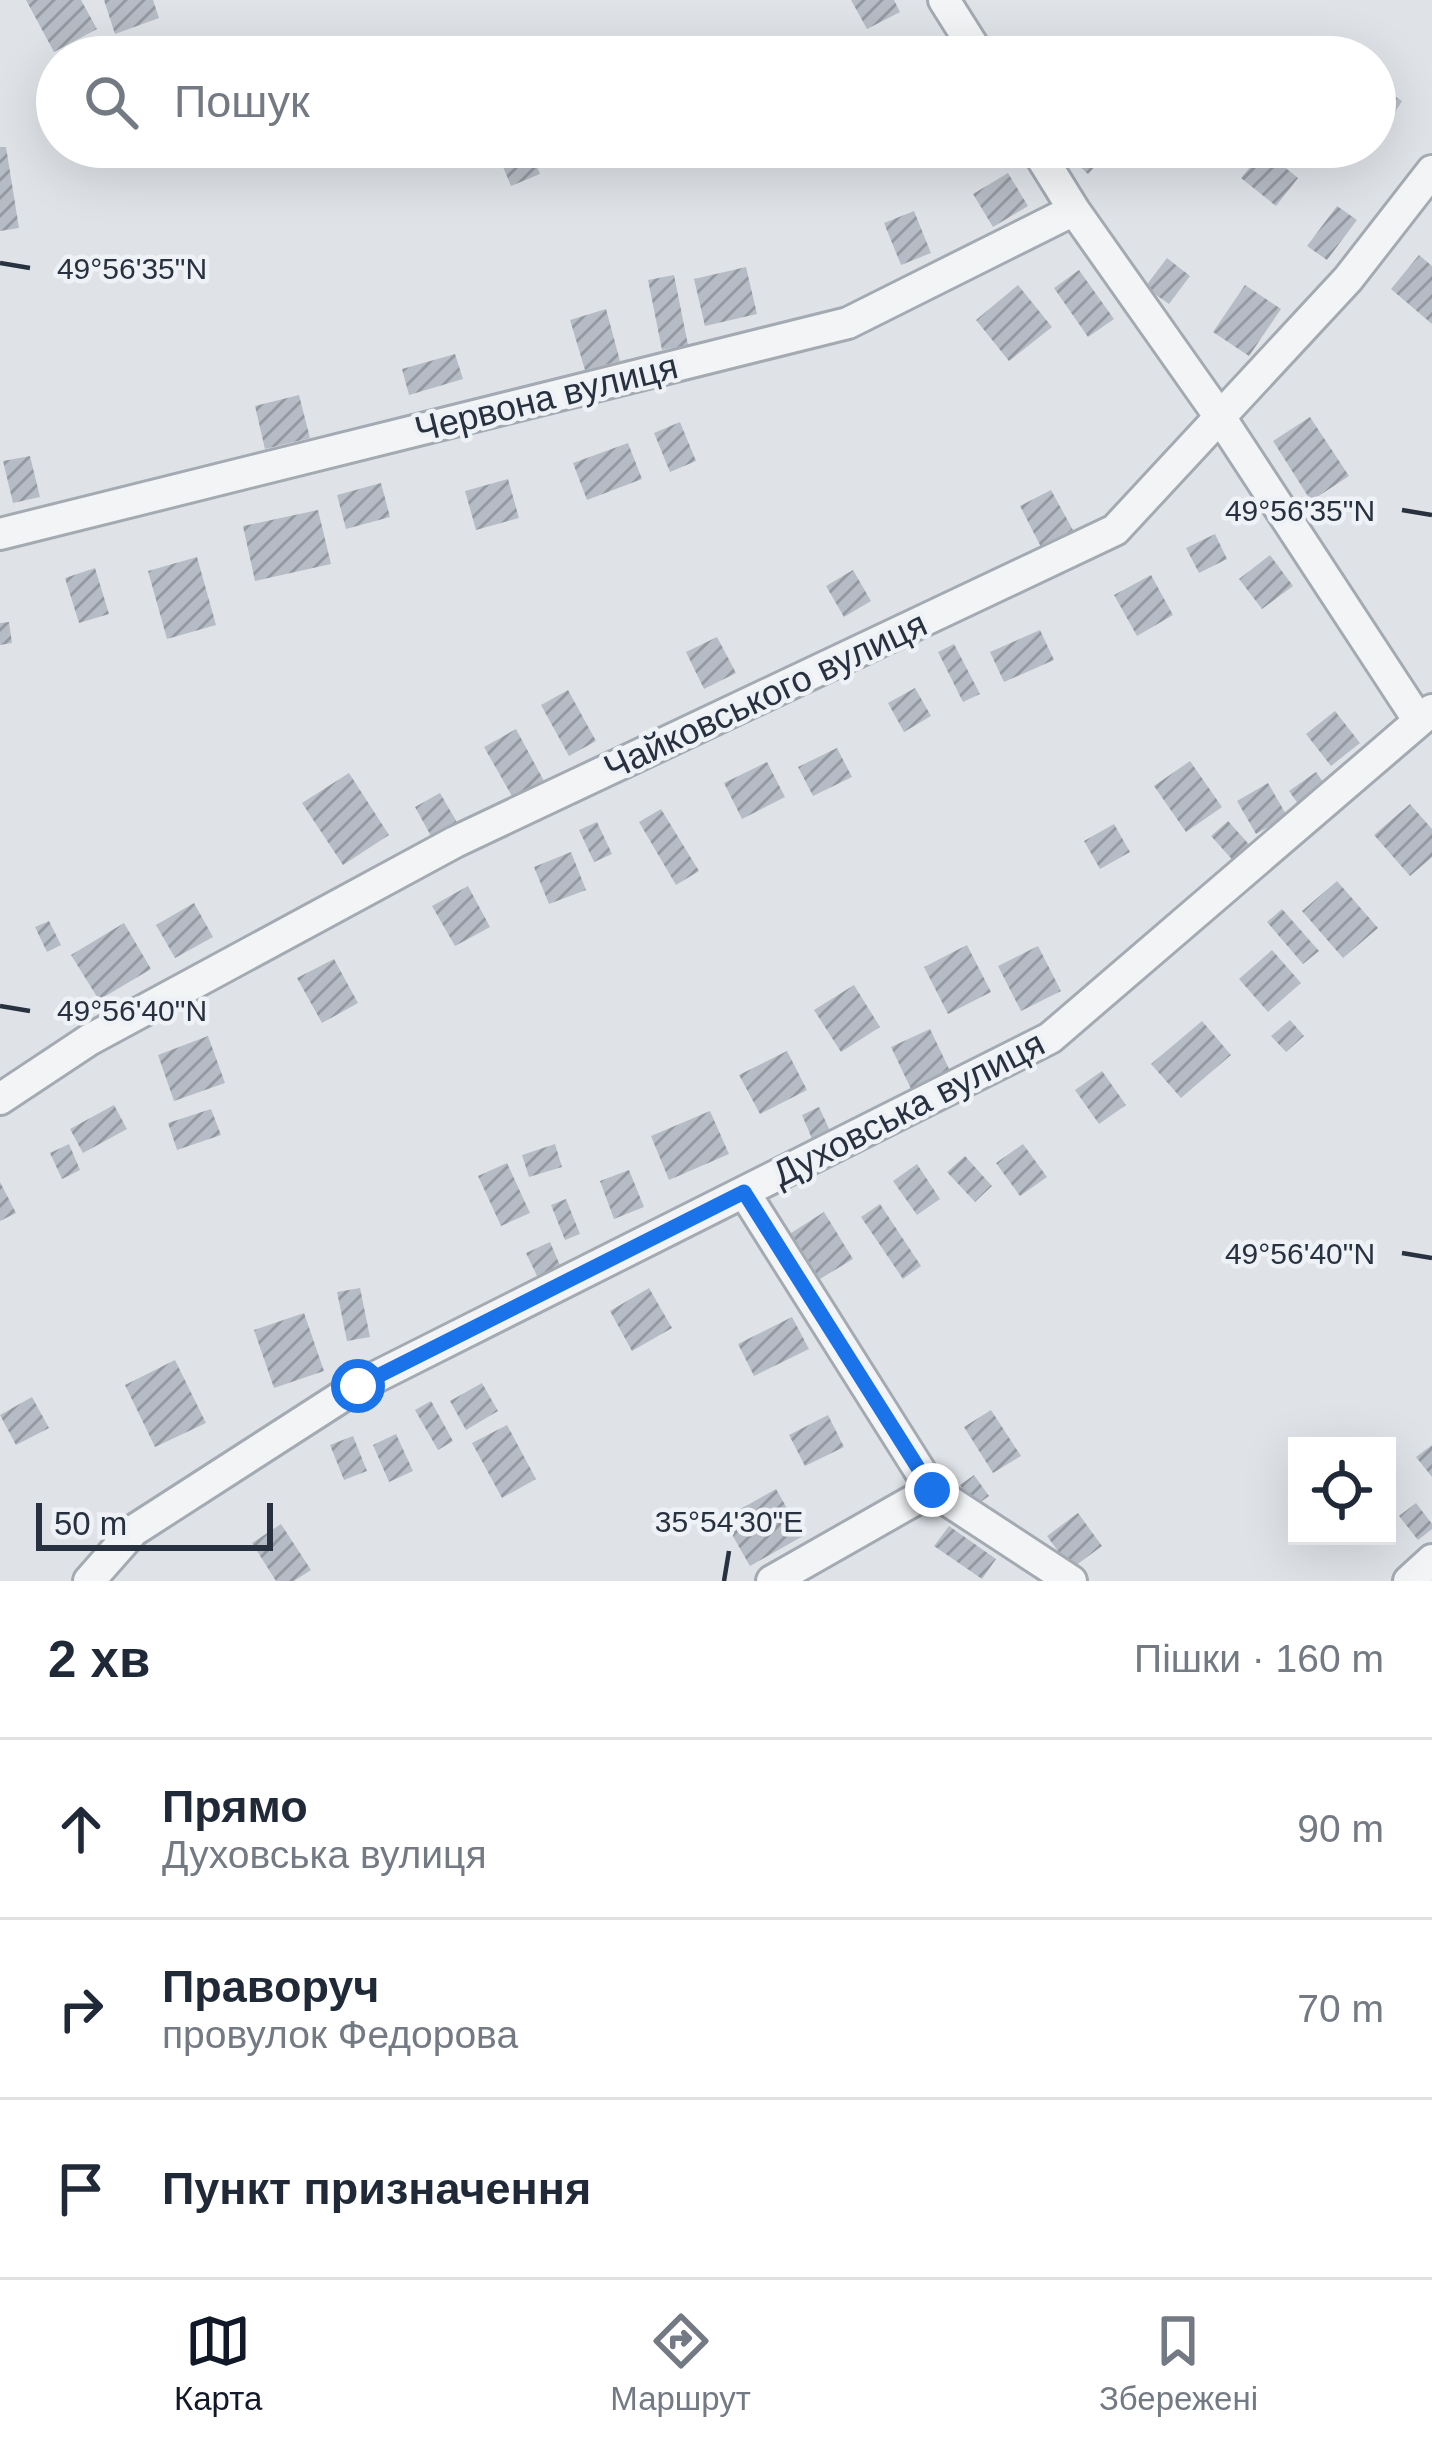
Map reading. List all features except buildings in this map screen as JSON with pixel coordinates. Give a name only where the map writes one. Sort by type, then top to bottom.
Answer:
[{"type":"street","points":[[944,0],[967,36]]},
{"type":"street","points":[[1048,168],[1425,716]]},
{"type":"street","name":"Чайковського вулиця","points":[[0,1100],[89,1040],[455,842],[1115,530],[1348,279],[1432,170]]},
{"type":"street","name":"Червона вулиця","points":[[0,534],[848,322],[1074,210]]},
{"type":"street","name":"Духовська вулиця","points":[[89,1581],[133,1531],[358,1386],[1050,1038],[1425,716]]},
{"type":"street","points":[[744,1192],[932,1490],[1071,1581]]},
{"type":"street","points":[[772,1581],[932,1490]]},
{"type":"street","points":[[1409,1581],[1432,1560]]},
{"type":"route","points":[[358,1386],[744,1192],[932,1490]]}]
